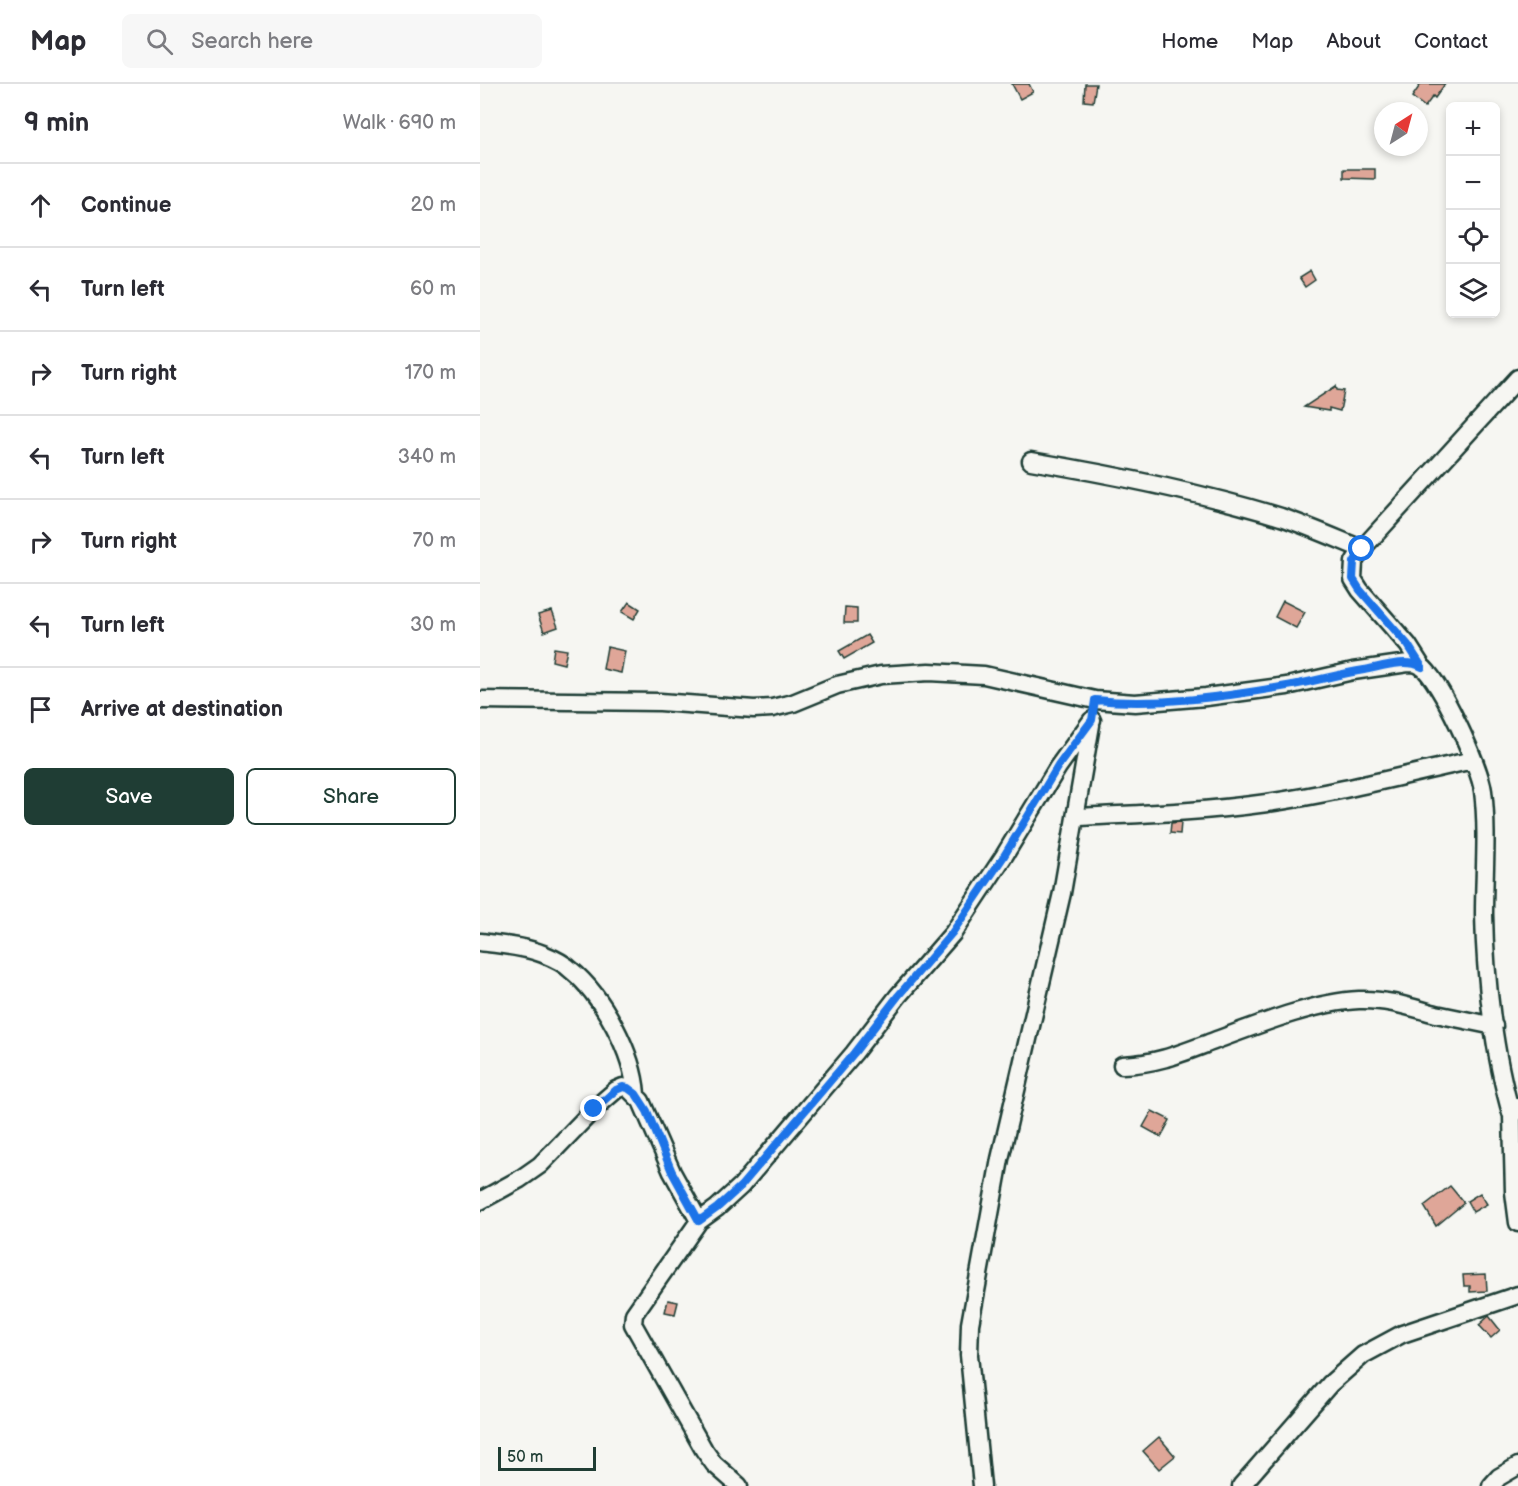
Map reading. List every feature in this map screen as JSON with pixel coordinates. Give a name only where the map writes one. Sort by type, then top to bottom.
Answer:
[{"type":"street","points":[[1518,378],[1362,549],[1354,562],[1353,579],[1433,678],[1481,778],[1485,825],[1484,916],[1490,1000],[1506,1098],[1515,1110],[1514,1192],[1518,1223]]},
{"type":"street","points":[[1031,461],[1203,495],[1283,518],[1362,549]]},
{"type":"street","points":[[480,700],[660,702],[753,709],[793,703],[837,686],[881,675],[929,672],[984,675],[1095,700],[1135,703],[1206,697],[1287,686],[1353,671],[1408,663],[1422,667]]},
{"type":"street","points":[[982,1486],[969,1355],[970,1324],[1000,1159],[1062,893],[1095,700]]},
{"type":"street","points":[[739,1486],[714,1464],[704,1450],[633,1324],[634,1314],[699,1221],[741,1186],[952,933],[994,871],[1058,766],[1092,720]]},
{"type":"street","points":[[1075,818],[1221,809],[1269,803],[1316,795],[1473,760]]},
{"type":"street","points":[[480,942],[541,953],[571,969],[590,990],[613,1023],[630,1058],[635,1077],[636,1094]]},
{"type":"street","points":[[1122,1065],[1144,1064],[1177,1055],[1326,1004],[1358,1000],[1380,1000],[1401,1004],[1494,1026]]},
{"type":"street","points":[[480,1201],[540,1166],[594,1109],[616,1090],[628,1088],[636,1094],[647,1111],[672,1172],[699,1221]]},
{"type":"street","points":[[1241,1486],[1330,1384],[1364,1355],[1402,1334],[1518,1295]]},
{"type":"street","points":[[1491,1486],[1499,1477],[1518,1466]]},
{"type":"building","points":[[1012,84],[1029,84],[1033,92],[1020,99]]},
{"type":"building","points":[[1085,84],[1096,84],[1093,102],[1084,101]]},
{"type":"building","points":[[1421,84],[1445,84],[1435,98],[1433,96],[1428,103],[1418,102],[1412,97]]},
{"type":"building","points":[[1344,169],[1375,169],[1375,179],[1344,178]]},
{"type":"building","points":[[1310,271],[1315,280],[1305,287],[1299,278]]},
{"type":"building","points":[[1336,386],[1337,390],[1344,391],[1340,411],[1304,407]]},
{"type":"building","points":[[1283,601],[1305,612],[1296,628],[1275,617]]},
{"type":"building","points":[[629,602],[640,609],[634,619],[622,612]]},
{"type":"building","points":[[845,607],[857,608],[857,623],[844,623]]},
{"type":"building","points":[[552,611],[558,627],[544,632],[538,615]]},
{"type":"building","points":[[867,635],[872,643],[844,659],[839,651]]},
{"type":"building","points":[[607,647],[625,651],[621,673],[603,669]]},
{"type":"building","points":[[554,648],[567,650],[564,664],[552,661]]},
{"type":"building","points":[[1181,822],[1180,834],[1170,833],[1171,823]]},
{"type":"building","points":[[1152,1111],[1170,1120],[1161,1137],[1143,1127]]},
{"type":"building","points":[[1450,1186],[1464,1203],[1436,1226],[1424,1206]]},
{"type":"building","points":[[1480,1193],[1487,1204],[1473,1212],[1467,1201]]},
{"type":"building","points":[[1486,1274],[1487,1291],[1470,1292],[1470,1286],[1464,1286],[1463,1275]]},
{"type":"building","points":[[668,1300],[678,1302],[675,1314],[665,1312]]},
{"type":"building","points":[[1489,1316],[1500,1330],[1491,1338],[1479,1325]]},
{"type":"building","points":[[1159,1437],[1175,1456],[1159,1469],[1143,1451]]},
{"type":"route","points":[[594,1109],[616,1090],[623,1087],[636,1094],[647,1111],[672,1172],[699,1221],[717,1208],[741,1186],[952,933],[1004,856],[1058,766],[1092,720],[1095,700],[1135,703],[1206,697],[1287,686],[1353,671],[1408,663],[1422,667],[1408,645],[1353,579],[1354,562],[1362,549]]}]
